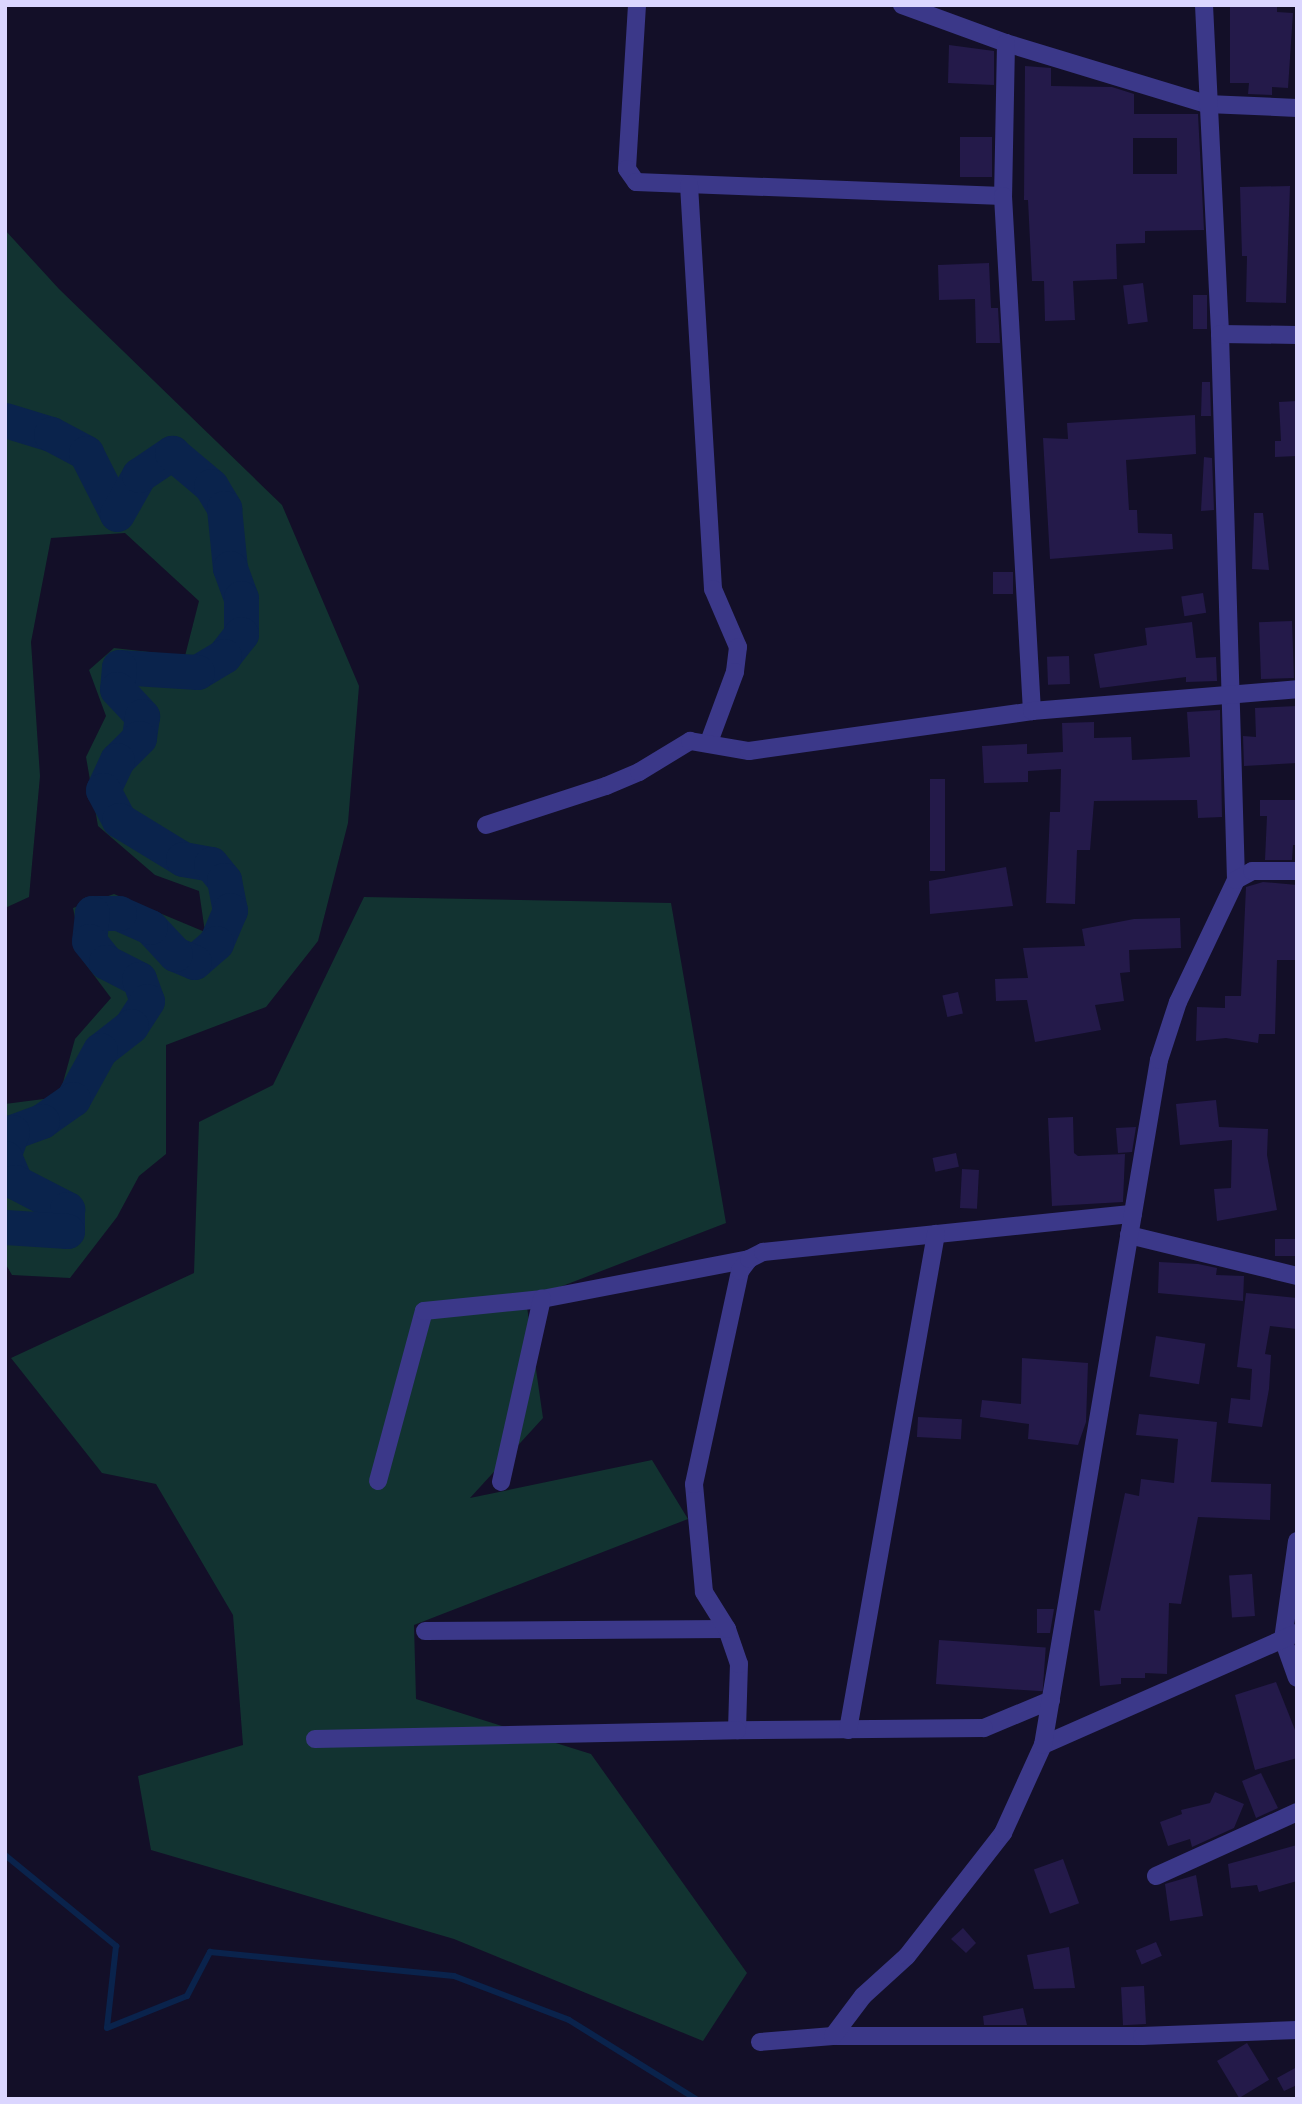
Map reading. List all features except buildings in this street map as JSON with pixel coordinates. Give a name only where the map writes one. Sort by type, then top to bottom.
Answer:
[{"type":"street","points":[[637,5],[627,169],[636,182],[1003,196]]},
{"type":"street","points":[[902,5],[1006,43],[1207,104],[1297,108]]},
{"type":"street","points":[[833,2036],[863,1996],[907,1956],[1003,1833],[1043,1745],[1159,1060],[1178,1002],[1236,880],[1220,334],[1204,5]]},
{"type":"street","points":[[1006,43],[1003,196],[1032,711]]},
{"type":"street","points":[[689,185],[713,589],[738,647],[735,672],[709,742]]},
{"type":"street","points":[[1220,334],[1297,335]]},
{"type":"street","points":[[486,825],[606,786],[639,772],[690,741],[709,742],[750,751],[1032,711],[1297,689]]},
{"type":"street","points":[[1236,880],[1252,871],[1297,871]]},
{"type":"street","points":[[378,1481],[424,1311],[542,1299],[749,1259],[763,1252],[1133,1214]]},
{"type":"street","points":[[848,1730],[936,1234]]},
{"type":"street","points":[[1129,1235],[1294,1274]]},
{"type":"street","points":[[737,1730],[739,1664],[727,1629],[704,1592],[694,1484],[740,1271],[749,1259]]},
{"type":"street","points":[[501,1482],[542,1299]]},
{"type":"street","points":[[1297,1541],[1290,1636],[1297,1678]]},
{"type":"street","points":[[425,1631],[727,1629]]},
{"type":"street","points":[[1043,1745],[1290,1636]]},
{"type":"street","points":[[315,1739],[984,1728],[1051,1700]]},
{"type":"street","points":[[1156,1876],[1297,1812]]},
{"type":"street","points":[[760,2042],[833,2036],[1142,2036],[1297,2030]]},
{"type":"green space","points":[[5,230],[59,289],[282,505],[359,686],[348,823],[318,941],[266,1007],[166,1045],[166,1154],[139,1176],[117,1217],[70,1278],[12,1275],[5,1263],[5,1104],[59,1097],[75,1039],[111,998],[84,962],[73,908],[114,894],[205,932],[199,891],[155,875],[98,826],[86,757],[106,716],[89,670],[114,648],[185,656],[199,601],[125,533],[51,538],[31,642],[40,776],[29,897],[5,908]]},
{"type":"green space","points":[[364,897],[671,903],[726,1223],[526,1300],[543,1418],[470,1498],[652,1460],[688,1519],[414,1625],[416,1699],[591,1754],[747,1973],[703,2041],[454,1939],[151,1850],[138,1776],[243,1745],[233,1615],[156,1484],[102,1473],[11,1358],[194,1273],[199,1122],[273,1085]]},
{"type":"waterway","points":[[5,420],[51,434],[86,453],[117,514],[139,475],[172,453],[211,486],[224,508],[230,568],[241,598],[241,634],[224,656],[197,672],[119,667],[117,689],[142,716],[139,738],[117,760],[103,790],[119,820],[183,859],[211,864],[224,880],[230,910],[216,943],[194,962],[175,954],[150,927],[119,913],[92,913],[89,941],[106,962],[139,979],[147,1001],[131,1026],[100,1050],[73,1099],[42,1121],[12,1132],[5,1151]]},
{"type":"waterway","points":[[5,1158],[15,1182],[67,1209],[67,1231],[5,1227]]},
{"type":"waterway","points":[[5,1855],[116,1946],[107,2028],[187,1996],[210,1952],[454,1976],[569,2020],[696,2099]]}]
